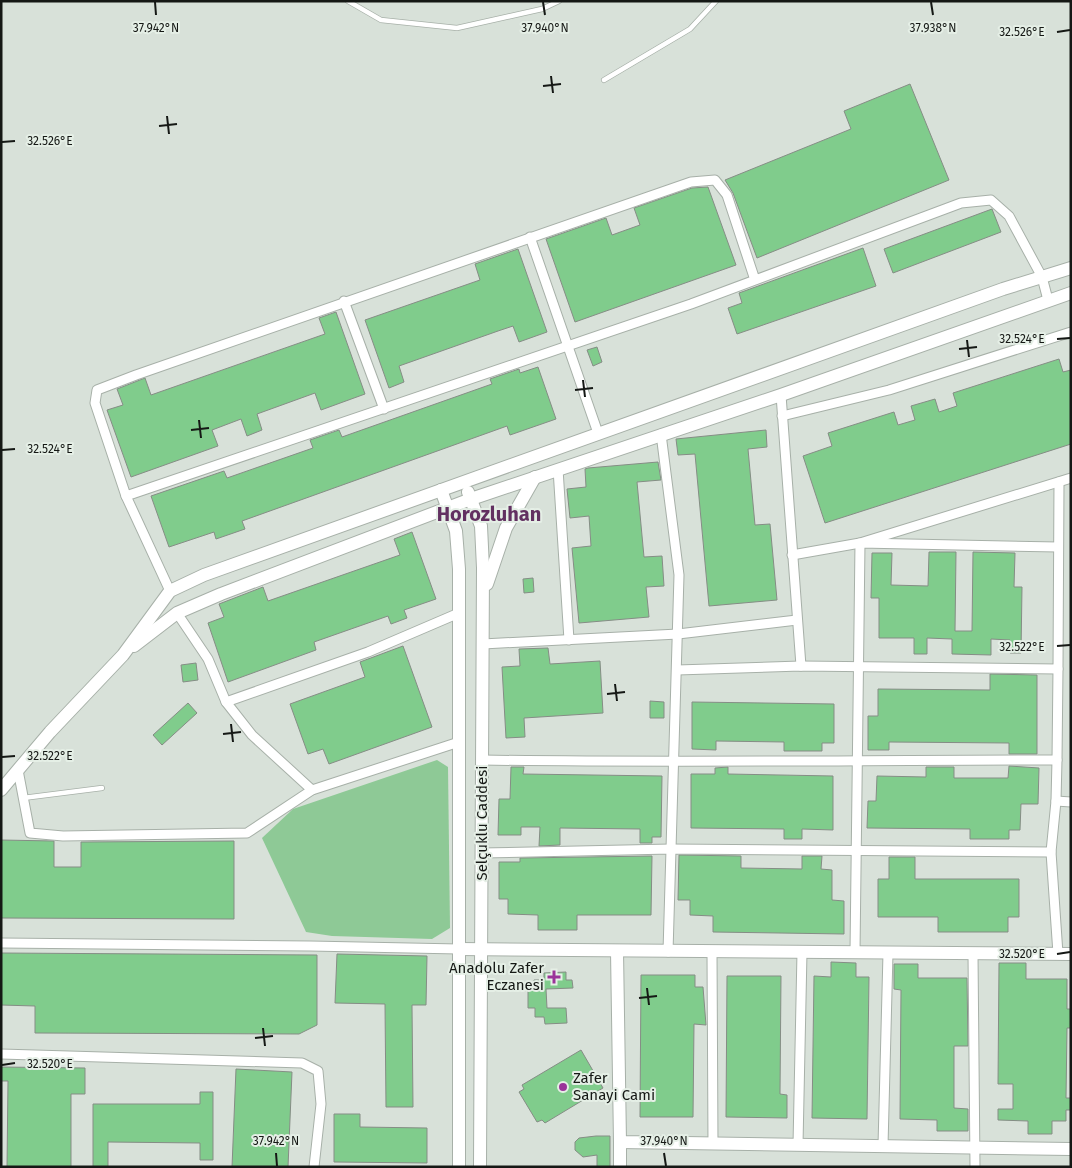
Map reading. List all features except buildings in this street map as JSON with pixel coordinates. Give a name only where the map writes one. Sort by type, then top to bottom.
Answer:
[{"type":"street","points":[[170,591],[126,496],[95,404],[97,390],[344,301],[691,182],[715,180],[727,195],[755,280]]},
{"type":"street","points":[[126,496],[568,346],[755,280],[962,203],[991,200],[1009,216],[1042,277],[1048,300]]},
{"type":"street","points":[[530,237],[598,433]]},
{"type":"street","points":[[1,790],[50,732],[123,655],[170,591],[204,575],[598,433],[994,292],[1071,268]]},
{"type":"street","points":[[123,655],[177,613],[221,594],[471,499],[781,395],[1071,293]]},
{"type":"street","points":[[344,301],[384,409]]},
{"type":"street","points":[[782,416],[889,390],[1071,332]]},
{"type":"street","points":[[781,395],[801,666]]},
{"type":"street","points":[[661,434],[679,575],[668,952]]},
{"type":"street","points":[[558,469],[569,640]]},
{"type":"street","points":[[483,596],[506,528],[535,477]]},
{"type":"street","points":[[792,555],[860,542],[1071,478]]},
{"type":"street","name":"Selçuklu Caddesi","points":[[464,482],[481,526],[483,596],[480,1167]]},
{"type":"street","points":[[1058,954],[1051,852],[1056,801],[1057,760],[1059,482]]},
{"type":"street","name":"Selçuklu Caddesi","points":[[441,490],[456,531],[459,613],[459,1167]]},
{"type":"street","points":[[860,542],[1058,547]]},
{"type":"street","points":[[855,952],[855,850],[860,668],[860,542]]},
{"type":"street","points":[[177,613],[208,659],[226,702],[252,735],[312,790]]},
{"type":"street","points":[[226,702],[368,652],[459,613]]},
{"type":"street","points":[[483,644],[678,634],[797,620]]},
{"type":"street","points":[[676,670],[801,666],[1058,669]]},
{"type":"street","points":[[18,770],[30,833],[63,836],[246,833],[312,790],[459,742]]},
{"type":"street","points":[[482,760],[674,763],[857,760],[1057,760]]},
{"type":"street","points":[[1056,801],[1071,802]]},
{"type":"street","points":[[482,853],[671,849],[1051,852]]},
{"type":"street","points":[[1,943],[668,952],[1071,954]]},
{"type":"street","points":[[617,951],[620,1167]]},
{"type":"street","points":[[712,952],[713,1144]]},
{"type":"street","points":[[798,1145],[802,952]]},
{"type":"street","points":[[883,1146],[888,953]]},
{"type":"street","points":[[973,954],[975,1167]]},
{"type":"street","points":[[1,1054],[302,1062],[318,1070],[321,1104],[314,1167]]},
{"type":"street","points":[[620,1142],[1071,1149]]},
{"type":"lane","points":[[348,1],[380,20],[457,28],[542,9],[559,1]]},
{"type":"lane","points":[[604,80],[690,29],[716,1]]},
{"type":"lane","points":[[23,798],[102,788]]},
{"type":"green space","points":[[437,760],[448,767],[450,928],[432,939],[332,936],[306,932],[262,838],[293,809]]},
{"type":"place","name":"Anadolu Zafer Eczanesi","points":[[554,977]]},
{"type":"place","name":"Zafer Sanayi Cami","points":[[563,1087]]},
{"type":"district","name":"Horozluhan","points":[[489,514]]}]
